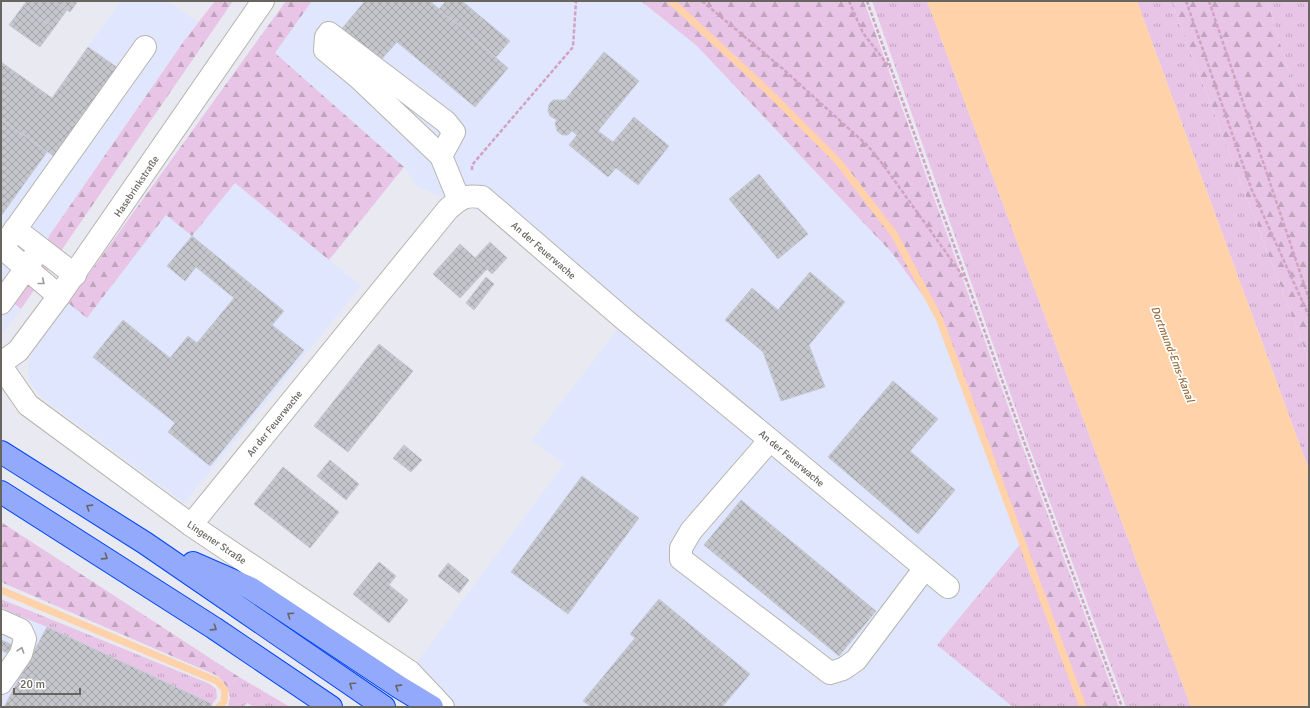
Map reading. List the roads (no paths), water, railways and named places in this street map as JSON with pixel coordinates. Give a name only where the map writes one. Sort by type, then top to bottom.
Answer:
[{"type":"highway","points":[[1,452],[145,543],[384,707]]},
{"type":"highway","points":[[1,492],[214,628],[331,707]]},
{"type":"highway","points":[[1,508],[72,536]]},
{"type":"highway","points":[[145,543],[250,588],[399,687],[432,707]]},
{"type":"street","name":"Hasebrinkstraße","points":[[1,365],[18,351],[75,275],[263,1]]},
{"type":"street","points":[[441,156],[454,132],[446,122],[329,33],[326,37],[325,50],[359,78],[441,156],[463,198]]},
{"type":"street","points":[[59,296],[1,248],[145,47]]},
{"type":"street","name":"An der Feuerwache","points":[[191,525],[448,209],[463,198],[482,197],[625,320],[948,587]]},
{"type":"street","points":[[16,229],[75,275]]},
{"type":"street","points":[[1,303],[40,248]]},
{"type":"street","name":"Lingener Straße","points":[[1,365],[28,405],[191,525],[410,672],[444,707]]},
{"type":"street","points":[[770,440],[691,531],[681,548],[681,559],[830,673],[843,669],[856,660],[925,568]]},
{"type":"street","points":[[1,620],[21,630],[25,639],[21,654],[1,683]]},
{"type":"water","name":"Dortmund-Ems-Kanal","points":[[927,1],[1137,1],[1309,470],[1309,707],[1191,707]]},
{"type":"waterway","points":[[671,1],[768,91],[837,160],[894,234],[939,318],[1083,707]]},
{"type":"waterway","points":[[1,590],[217,681],[225,690],[224,702],[219,707]]}]
